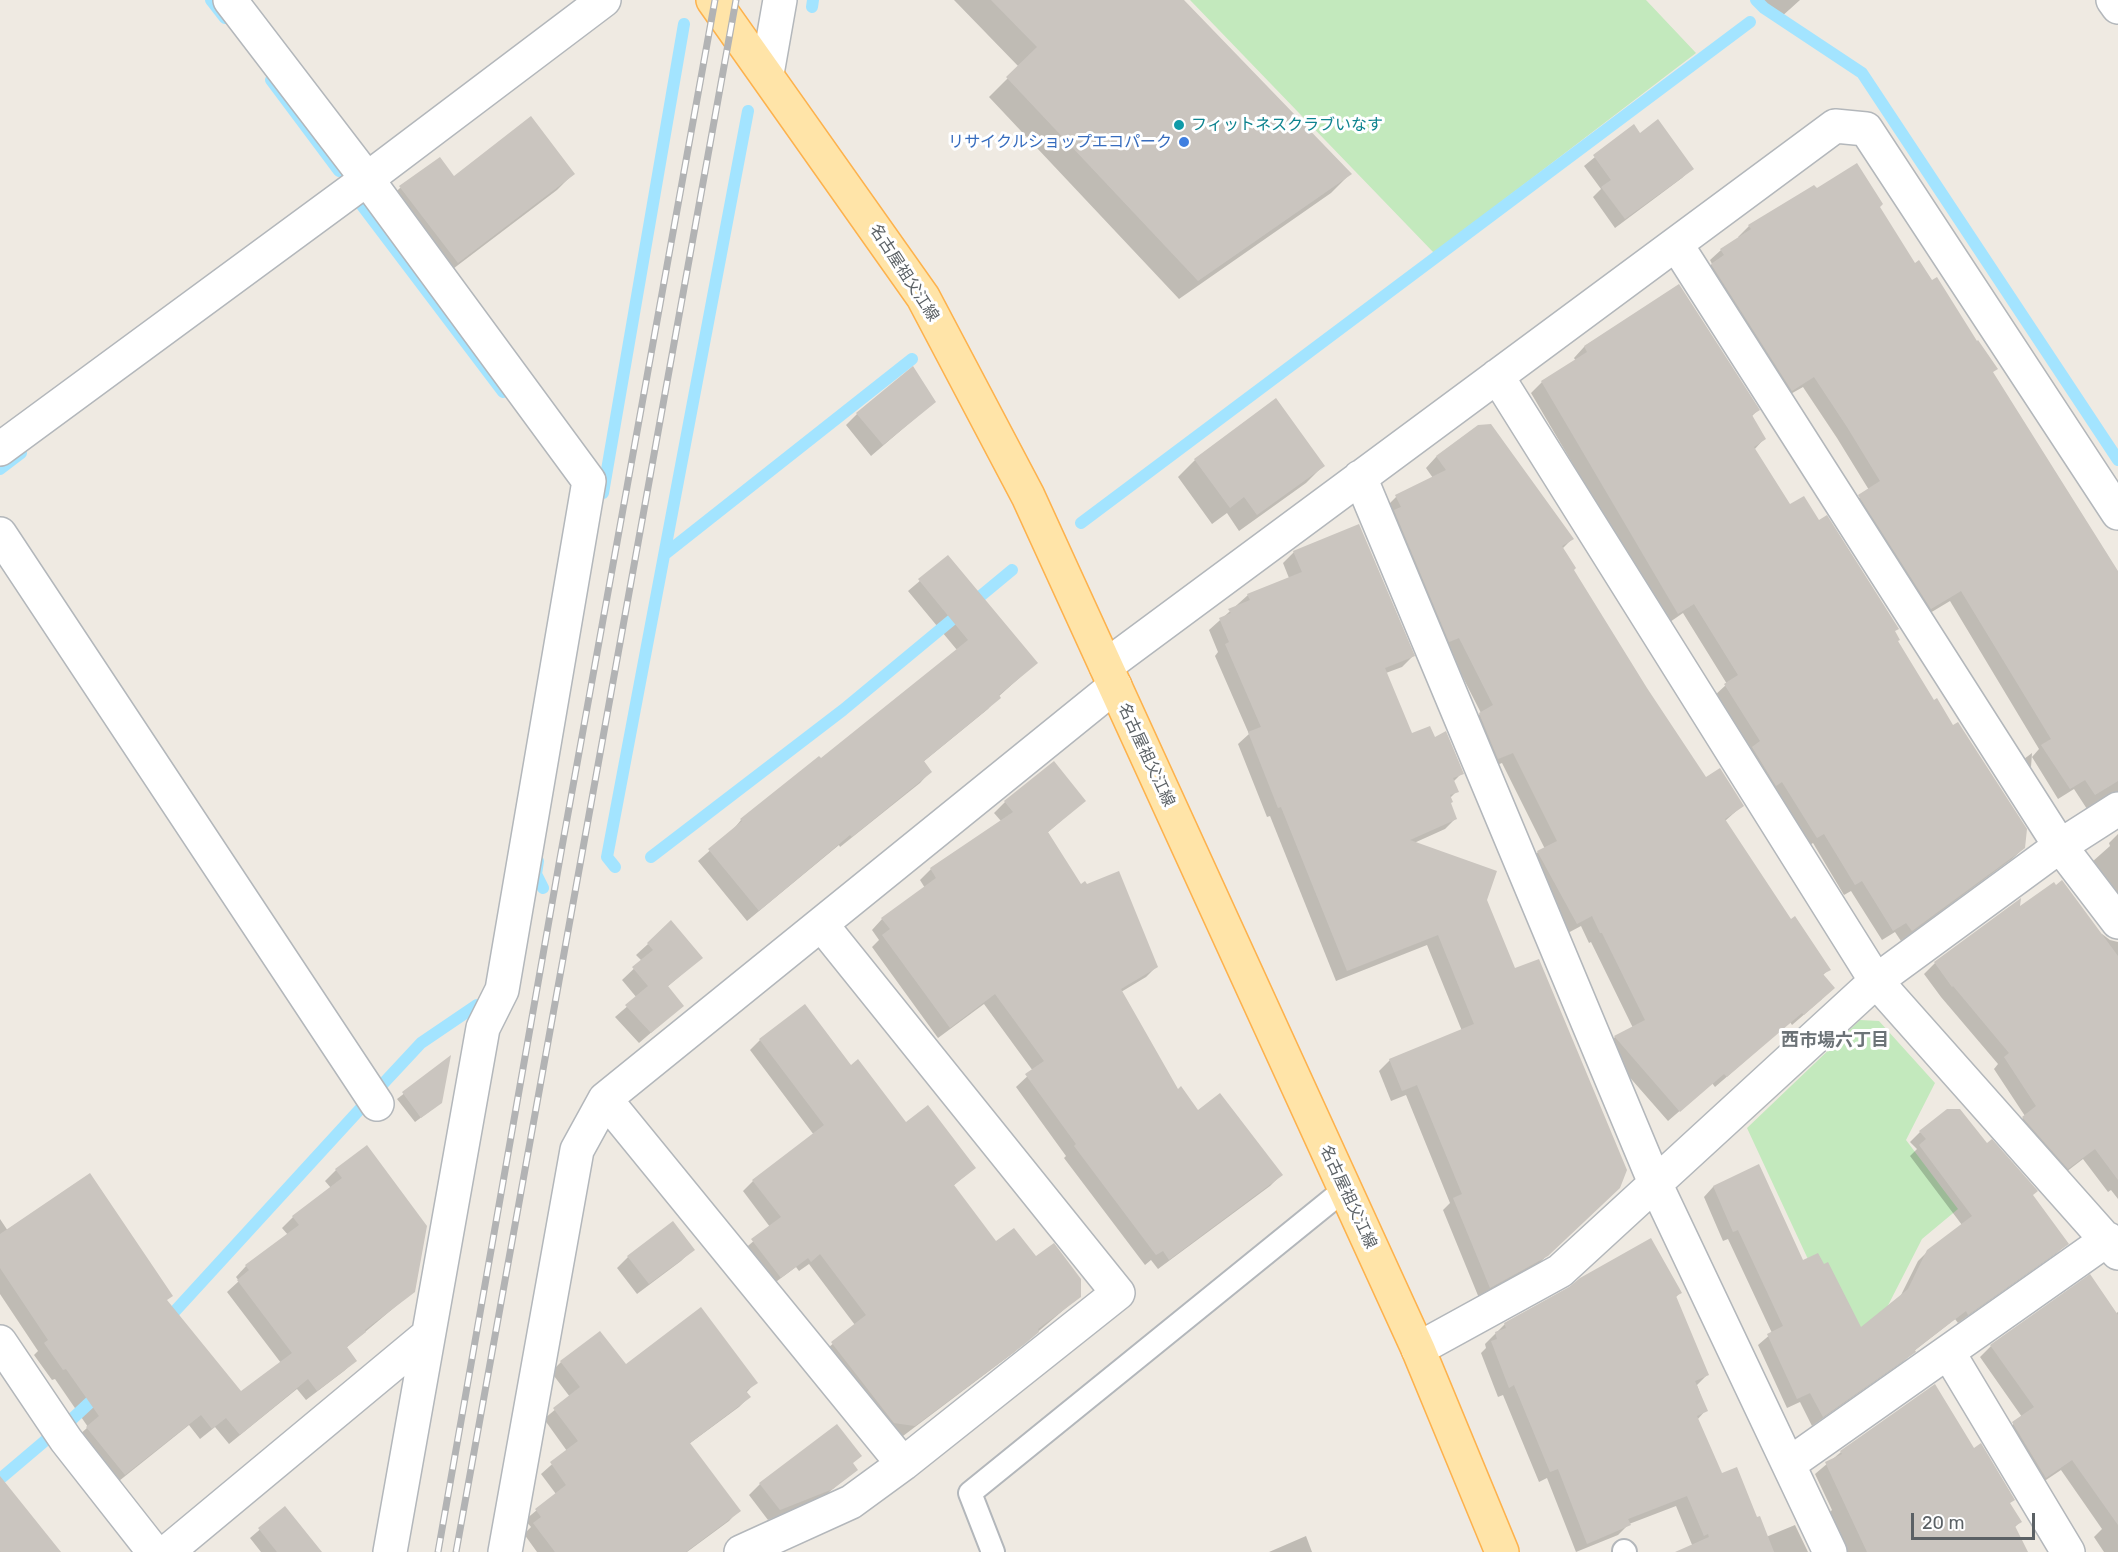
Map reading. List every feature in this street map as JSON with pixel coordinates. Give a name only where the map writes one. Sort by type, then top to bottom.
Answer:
[{"type":"main road","name":"名古屋祖父江線","points":[[713,0],[923,297],[1028,496],[1418,1349],[1502,1552]]},
{"type":"street","points":[[230,0],[367,179],[589,481],[502,990],[483,1028],[390,1552]]},
{"type":"street","points":[[0,449],[367,179],[604,0]]},
{"type":"street","points":[[767,74],[780,0]]},
{"type":"street","points":[[2113,0],[2118,7]]},
{"type":"street","points":[[505,1552],[577,1150],[605,1099],[821,924],[1110,676],[1360,477],[1835,126],[1866,129],[2118,513]]},
{"type":"street","points":[[1676,244],[2060,846],[2118,922]]},
{"type":"street","points":[[1497,376],[1876,981],[2113,1246],[1948,1352],[1789,1464]]},
{"type":"street","points":[[1360,477],[1655,1183],[1830,1552]]},
{"type":"street","points":[[0,534],[377,1104]]},
{"type":"street","points":[[1418,1349],[1560,1271],[1876,981],[2060,846],[2118,808]]},
{"type":"street","points":[[741,1552],[851,1502],[903,1464],[1118,1293],[821,924]]},
{"type":"street","points":[[605,1099],[903,1464]]},
{"type":"street","points":[[167,1552],[428,1335]]},
{"type":"street","points":[[0,1342],[66,1440],[154,1552]]},
{"type":"street","points":[[1948,1352],[2068,1552]]},
{"type":"lane","points":[[988,1551],[970,1493],[1345,1189]]},
{"type":"green space","points":[[1190,0],[1646,0],[1696,53],[1434,253]]},
{"type":"green space","points":[[1860,1020],[1879,1021],[1935,1083],[1906,1140],[1958,1209],[1922,1239],[1878,1325],[1866,1384],[1747,1128]]},
{"type":"building","name":"フィットネスクラブいなす","points":[[991,0],[1184,0],[1352,174],[1198,281],[1006,77],[1037,47]]},
{"type":"building","points":[[531,116],[575,174],[458,263],[399,186],[440,157],[454,176]]},
{"type":"building","points":[[1658,119],[1694,169],[1625,219],[1601,187],[1611,180],[1593,155],[1634,124],[1640,133]]},
{"type":"building","points":[[1857,163],[1883,204],[1880,207],[1915,263],[1919,260],[1932,280],[1937,277],[1977,341],[1998,369],[1993,372],[2118,571],[2118,781],[2095,795],[2085,780],[2070,789],[2041,745],[2051,739],[1961,591],[1931,609],[1858,495],[1880,481],[1847,427],[1814,377],[1792,391],[1711,264],[1724,255],[1720,249],[1751,229],[1748,225],[1814,185],[1817,188]]},
{"type":"building","points":[[1679,284],[1760,410],[1752,415],[1766,439],[1754,447],[1790,504],[1804,496],[1819,520],[1827,515],[1899,629],[1895,631],[1900,640],[1898,641],[1934,700],[1937,698],[1953,725],[1958,722],[2027,829],[2025,848],[1912,931],[1906,923],[1893,931],[1862,881],[1855,885],[1824,834],[1817,838],[1782,782],[1776,786],[1752,747],[1760,741],[1724,684],[1738,675],[1694,604],[1678,614],[1541,381],[1587,352],[1584,346]]},
{"type":"building","points":[[913,366],[936,402],[883,445],[856,413]]},
{"type":"building","points":[[1276,398],[1325,466],[1257,515],[1244,497],[1230,508],[1194,459]]},
{"type":"building","points":[[1491,424],[1574,539],[1562,546],[1576,568],[1574,570],[1647,688],[1706,777],[1720,768],[1744,806],[1725,819],[1791,919],[1795,916],[1831,970],[1823,974],[1835,988],[1727,1077],[1724,1074],[1680,1112],[1614,1036],[1645,1020],[1592,916],[1577,924],[1537,851],[1557,841],[1513,753],[1498,759],[1479,713],[1493,705],[1459,638],[1449,642],[1394,510],[1401,507],[1395,495],[1446,470],[1436,456],[1478,425]]},
{"type":"building","points":[[1359,524],[1415,656],[1385,668],[1412,733],[1430,726],[1435,737],[1446,731],[1464,774],[1453,778],[1459,792],[1450,795],[1457,819],[1410,840],[1497,871],[1487,900],[1515,968],[1539,959],[1627,1170],[1620,1188],[1548,1256],[1490,1288],[1453,1198],[1462,1194],[1417,1085],[1402,1091],[1389,1059],[1474,1024],[1438,935],[1347,971],[1248,732],[1261,727],[1225,644],[1229,642],[1219,618],[1231,613],[1228,609],[1250,600],[1247,594],[1302,572],[1293,551]]},
{"type":"building","points":[[948,555],[1038,663],[999,695],[1001,698],[924,761],[932,772],[852,837],[850,835],[759,911],[708,849],[742,821],[740,819],[819,756],[821,758],[968,640],[918,579]]},
{"type":"building","points":[[1054,761],[1086,801],[1048,832],[1081,884],[1085,881],[1087,884],[1119,871],[1158,967],[1121,989],[1178,1089],[1181,1086],[1198,1110],[1220,1093],[1283,1175],[1169,1260],[1163,1251],[1156,1255],[1074,1146],[1076,1144],[1025,1074],[1044,1061],[995,994],[950,1028],[882,935],[890,929],[881,918],[936,878],[930,868],[1013,812],[1004,801]]},
{"type":"building","points":[[2062,880],[2118,956],[2118,1180],[2095,1149],[2068,1169],[2022,1117],[2036,1106],[2004,1057],[2009,1053],[1952,987],[1934,962],[2021,898],[2020,906],[2054,882],[2056,885]]},
{"type":"building","points":[[671,920],[703,958],[668,986],[684,1006],[651,1033],[625,1005],[648,986],[632,967],[653,950],[647,943]]},
{"type":"building","points":[[805,1004],[851,1065],[858,1059],[906,1122],[928,1105],[976,1168],[954,1185],[996,1241],[1014,1228],[1036,1256],[1054,1243],[1081,1279],[1081,1297],[1038,1329],[1039,1332],[1026,1343],[915,1426],[894,1423],[831,1342],[866,1315],[820,1254],[811,1262],[808,1258],[781,1278],[751,1239],[781,1217],[752,1180],[824,1125],[759,1039]]},
{"type":"building","points":[[451,1055],[442,1103],[421,1118],[402,1092]]},
{"type":"building","points":[[1947,1109],[1960,1109],[1987,1143],[1992,1139],[2038,1191],[2033,1195],[2069,1244],[1968,1315],[1966,1311],[1915,1350],[1916,1352],[1823,1417],[1810,1393],[1797,1399],[1767,1334],[1783,1326],[1738,1230],[1733,1232],[1713,1186],[1759,1164],[1803,1260],[1818,1253],[1824,1264],[1828,1262],[1861,1327],[1908,1289],[1927,1250],[1972,1216],[1919,1145],[1926,1139],[1919,1131]]},
{"type":"building","points":[[367,1145],[427,1226],[415,1292],[365,1330],[366,1332],[347,1347],[357,1361],[317,1391],[308,1379],[240,1435],[226,1418],[212,1429],[201,1415],[125,1475],[86,1427],[99,1416],[66,1369],[63,1370],[44,1343],[48,1340],[0,1268],[0,1234],[90,1173],[173,1296],[167,1300],[241,1391],[292,1353],[237,1280],[249,1270],[245,1265],[299,1225],[292,1216],[342,1178],[335,1169]]},
{"type":"building","points":[[673,1221],[695,1250],[649,1284],[627,1256]]},
{"type":"building","points":[[1651,1238],[1682,1293],[1676,1296],[1709,1375],[1695,1381],[1708,1411],[1697,1416],[1722,1473],[1737,1467],[1774,1552],[1675,1552],[1709,1537],[1708,1534],[1704,1536],[1687,1496],[1628,1519],[1631,1525],[1587,1544],[1558,1469],[1550,1472],[1514,1385],[1509,1388],[1491,1341],[1497,1339],[1495,1332],[1506,1328],[1504,1323]]},
{"type":"building","points":[[2090,1274],[2118,1315],[2118,1525],[2072,1460],[2046,1478],[2012,1422],[2034,1407],[1990,1345]]},
{"type":"building","points":[[701,1307],[758,1383],[746,1391],[751,1397],[690,1443],[741,1511],[686,1552],[555,1552],[533,1523],[541,1517],[535,1509],[566,1485],[550,1462],[578,1441],[553,1408],[580,1387],[560,1361],[600,1331],[626,1364]]},
{"type":"building","points":[[1935,1384],[1974,1448],[1981,1443],[2015,1500],[2010,1503],[2022,1522],[2015,1526],[2028,1552],[1867,1552],[1825,1462],[1842,1454],[1840,1451]]},
{"type":"building","points":[[837,1424],[862,1456],[853,1463],[858,1470],[833,1489],[780,1510],[759,1483]]},
{"type":"building","points":[[0,1476],[61,1552],[0,1552]]},
{"type":"building","points":[[285,1506],[322,1552],[277,1552],[258,1528]]},
{"type":"waterway","points":[[211,0],[225,18]]},
{"type":"waterway","points":[[812,7],[813,0]]},
{"type":"waterway","points":[[1756,0],[1764,8],[1862,73],[2118,460]]},
{"type":"waterway","points":[[1081,523],[1750,22]]},
{"type":"waterway","points":[[603,493],[684,24]]},
{"type":"waterway","points":[[271,80],[339,171]]},
{"type":"waterway","points":[[615,867],[607,857],[748,111]]},
{"type":"waterway","points":[[350,204],[357,199],[503,392]]},
{"type":"waterway","points":[[665,554],[912,359]]},
{"type":"waterway","points":[[0,469],[21,453]]},
{"type":"waterway","points":[[651,857],[843,710],[1012,570]]},
{"type":"waterway","points":[[538,861],[536,874],[543,888]]},
{"type":"waterway","points":[[380,1087],[421,1043],[477,1005]]},
{"type":"waterway","points":[[165,1322],[361,1108]]},
{"type":"waterway","points":[[71,1420],[101,1392]]},
{"type":"waterway","points":[[0,1479],[46,1440]]},
{"type":"railway","points":[[438,1552],[560,858],[715,0]]},
{"type":"railway","points":[[456,1552],[736,0]]},
{"type":"place","name":"フィットネスクラブいなす","points":[[1179,125]]},
{"type":"place","name":"リサイクルショップエコパーク","points":[[1184,142]]},
{"type":"district","name":"西市場六丁目","points":[[1835,1041]]}]
